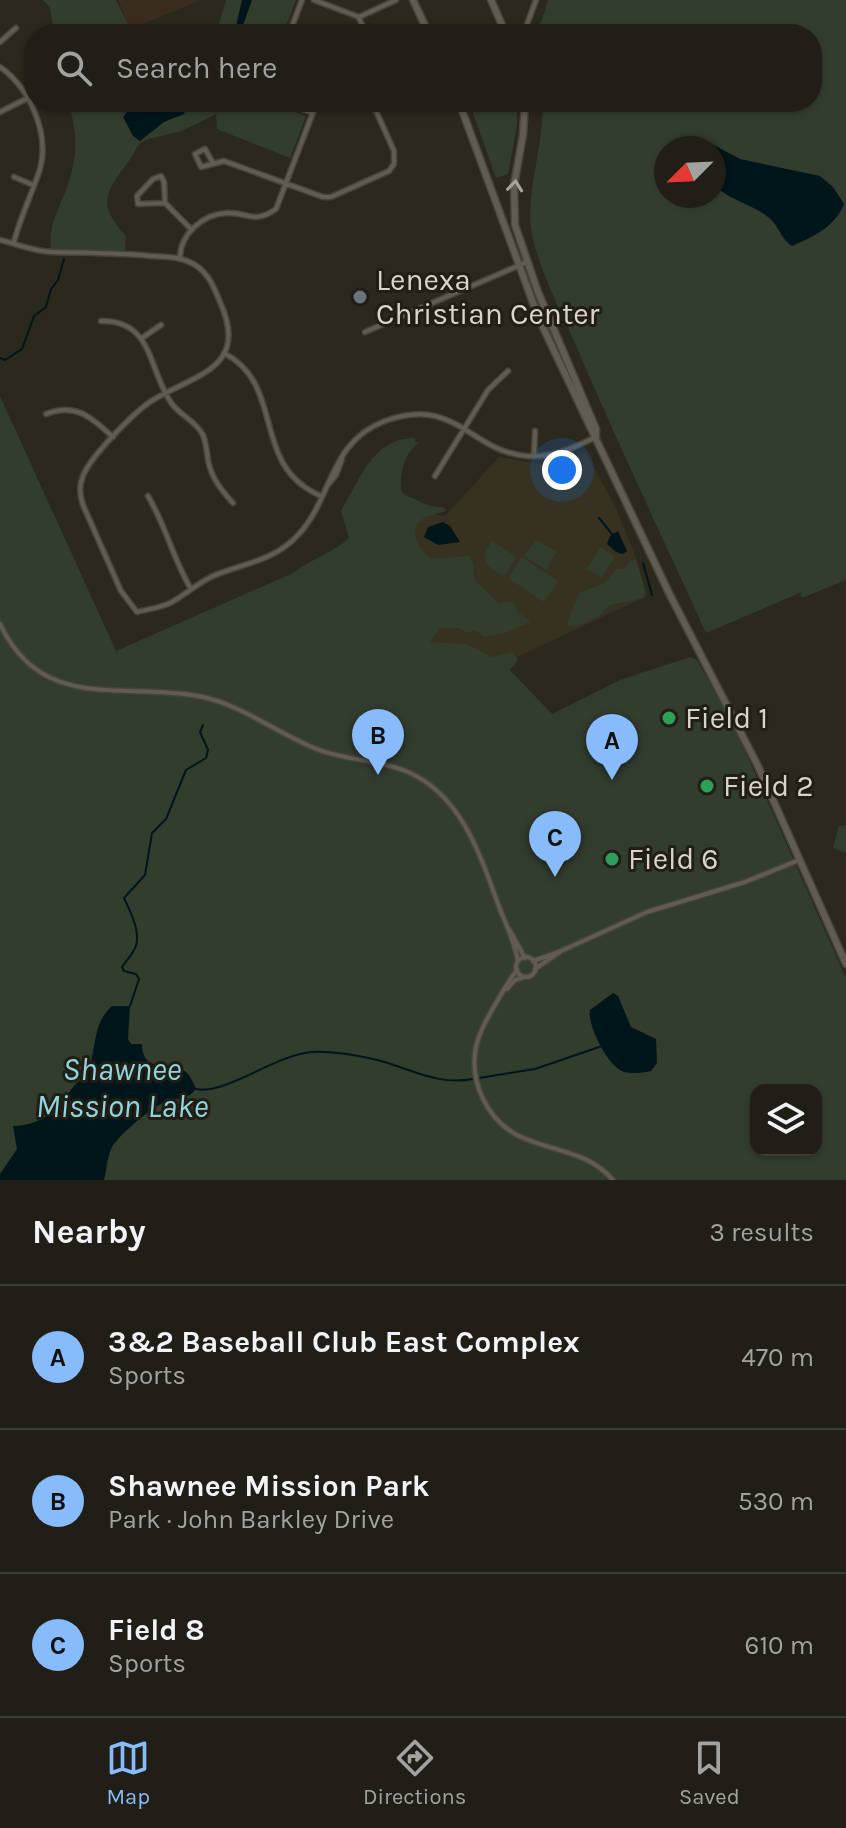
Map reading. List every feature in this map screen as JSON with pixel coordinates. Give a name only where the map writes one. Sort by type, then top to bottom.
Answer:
[{"type":"main road","points":[[413,0],[424,24]]},
{"type":"main road","points":[[491,0],[502,24]]},
{"type":"main road","points":[[463,112],[523,264],[596,429],[596,437],[670,595],[751,750],[846,964]]},
{"type":"main road","points":[[523,264],[513,200],[525,112]]},
{"type":"street","points":[[293,24],[302,0]]},
{"type":"street","points":[[314,0],[359,17],[396,0]]},
{"type":"street","points":[[527,24],[536,0]]},
{"type":"street","points":[[359,17],[362,24]]},
{"type":"street","points":[[0,42],[16,28]]},
{"type":"street","points":[[0,67],[18,82],[24,92]]},
{"type":"street","points":[[0,112],[24,100]]},
{"type":"street","points":[[14,243],[40,171],[42,147],[32,112]]},
{"type":"street","points":[[213,163],[205,149],[195,154],[201,167],[229,163],[327,198],[389,171],[394,164],[394,151],[376,112]]},
{"type":"street","points":[[180,258],[183,241],[191,229],[220,214],[233,213],[253,218],[264,215],[279,204],[313,113]]},
{"type":"street","points":[[165,203],[141,205],[135,199],[153,179],[161,176],[165,203],[191,229]]},
{"type":"street","points":[[14,177],[33,185]]},
{"type":"street","points":[[0,240],[51,252],[96,251],[180,258],[198,267],[212,283],[227,320],[228,337],[224,353],[208,372],[142,407],[113,437],[85,472],[81,483],[81,498],[121,591],[137,612],[164,605],[213,576],[258,562],[281,550],[304,528],[343,456],[364,433],[378,424],[400,417],[430,415],[447,418],[499,449],[517,455],[562,453],[596,437]]},
{"type":"street","points":[[365,332],[523,264]]},
{"type":"street","points":[[101,321],[121,322],[142,338],[174,406],[199,429],[212,472],[233,503]]},
{"type":"street","points":[[142,338],[161,325]]},
{"type":"street","points":[[224,353],[245,367],[256,381],[270,435],[285,466],[299,482],[322,497]]},
{"type":"street","points":[[435,476],[488,390],[508,371]]},
{"type":"street","points":[[46,414],[66,409],[80,411],[93,418],[113,437]]},
{"type":"street","points":[[534,456],[535,431]]},
{"type":"street","points":[[148,496],[191,589]]},
{"type":"street","points":[[0,624],[26,660],[67,685],[103,692],[198,696],[222,702],[324,752],[389,766],[422,779],[442,795],[458,814],[478,850],[518,961],[517,970],[483,1027],[476,1047],[476,1079],[485,1103],[508,1129],[527,1139],[585,1157],[613,1180]]},
{"type":"street","points":[[507,927],[525,958],[533,961],[663,906],[745,882],[799,860]]},
{"type":"street","points":[[500,996],[515,980],[531,976],[535,969],[561,951]]},
{"type":"street","points":[[518,961],[525,958]]},
{"type":"street","points":[[533,961],[535,969]]},
{"type":"street","points":[[517,970],[525,977]]},
{"type":"shaded area","points":[[118,0],[201,0],[142,24],[128,24]]},
{"type":"shaded area","points":[[404,442],[420,442],[409,453],[398,473],[397,486],[423,511],[445,516],[499,457],[546,465],[560,463],[585,452],[616,508],[637,560],[647,596],[428,699],[359,488]]},
{"type":"green space","points":[[43,0],[116,0],[128,24],[53,24],[50,7]]},
{"type":"green space","points":[[226,0],[296,0],[287,24],[219,24]]},
{"type":"green space","points":[[548,0],[846,0],[846,580],[804,597],[800,596],[802,592],[706,633],[626,460],[536,250],[530,219],[542,112],[822,112],[822,24],[539,24]]},
{"type":"green space","points":[[70,112],[295,112],[306,116],[290,158],[217,129],[216,114],[181,131],[144,141],[115,181],[108,198],[111,215],[126,236],[125,254],[51,252],[53,224],[74,161]]},
{"type":"green space","points":[[473,112],[517,112],[508,174],[496,178]]},
{"type":"green space","points":[[0,396],[116,651],[293,573],[343,543],[349,538],[341,511],[361,474],[388,445],[415,438],[416,444],[403,467],[402,494],[427,505],[444,507],[446,511],[425,517],[416,525],[415,535],[421,548],[431,559],[469,556],[475,581],[499,603],[513,601],[518,612],[531,622],[505,633],[484,637],[475,630],[467,633],[460,628],[440,628],[430,642],[467,644],[491,657],[513,652],[518,660],[510,670],[552,714],[620,680],[690,657],[697,660],[735,728],[846,978],[846,1180],[0,1180]]},
{"type":"green space","points":[[536,540],[557,552],[546,570],[524,556]]},
{"type":"green space","points":[[492,541],[515,556],[504,577],[492,569],[484,558]]},
{"type":"green space","points":[[601,547],[615,557],[601,578],[586,569]]},
{"type":"green space","points":[[522,557],[558,581],[544,602],[508,578]]},
{"type":"green space","points":[[636,560],[645,591],[644,598],[610,605],[599,616],[581,625],[569,626],[567,623],[579,593],[605,583],[616,569],[624,569],[630,561]]},
{"type":"green space","points":[[846,825],[846,853],[833,848],[839,826]]},
{"type":"water","points":[[242,0],[252,0],[244,24],[236,24]]},
{"type":"water","points":[[127,112],[185,112],[164,122],[140,141],[133,136],[123,117]]},
{"type":"water","points":[[726,152],[740,159],[820,176],[833,187],[844,204],[835,219],[822,230],[792,246],[768,217],[727,194]]},
{"type":"water","points":[[443,522],[450,526],[460,542],[438,545],[424,537],[428,527]]},
{"type":"water","points":[[618,531],[627,551],[623,554],[607,544],[610,536]]},
{"type":"water","points":[[613,993],[618,996],[631,1027],[656,1039],[657,1063],[651,1071],[638,1073],[618,1069],[600,1045],[590,1010]]},
{"type":"water","name":"Shawnee Mission Lake","points":[[112,1006],[130,1006],[128,1039],[131,1044],[142,1044],[147,1060],[180,1068],[190,1077],[196,1089],[185,1097],[158,1106],[126,1130],[111,1149],[104,1180],[0,1180],[0,1174],[17,1149],[13,1126],[33,1123],[48,1115],[87,1073],[100,1024]]},
{"type":"waterway","points":[[0,358],[5,360],[22,349],[34,316],[46,307],[64,259]]},
{"type":"waterway","points":[[599,518],[612,534]]},
{"type":"waterway","points":[[643,563],[652,595]]},
{"type":"waterway","points":[[130,1006],[139,979],[122,967],[134,950],[137,937],[135,923],[124,898],[145,875],[152,833],[166,819],[186,770],[206,758],[208,750],[200,732],[203,725]]},
{"type":"waterway","points":[[479,1078],[535,1069],[602,1046]]},
{"type":"waterway","points":[[196,1089],[221,1086],[298,1054],[312,1052],[373,1059],[434,1078],[473,1079]]},
{"type":"place","name":"Lenexa Christian Center","points":[[360,297]]},
{"type":"place","name":"Field 1","points":[[669,718]]},
{"type":"place","name":"Shawnee Mission Park","points":[[378,775]]},
{"type":"place","name":"3&2 Baseball Club East Complex","points":[[612,780]]},
{"type":"place","name":"Field 2","points":[[707,786]]},
{"type":"place","name":"Field 6","points":[[612,859]]},
{"type":"place","name":"Field 8","points":[[555,877]]}]
